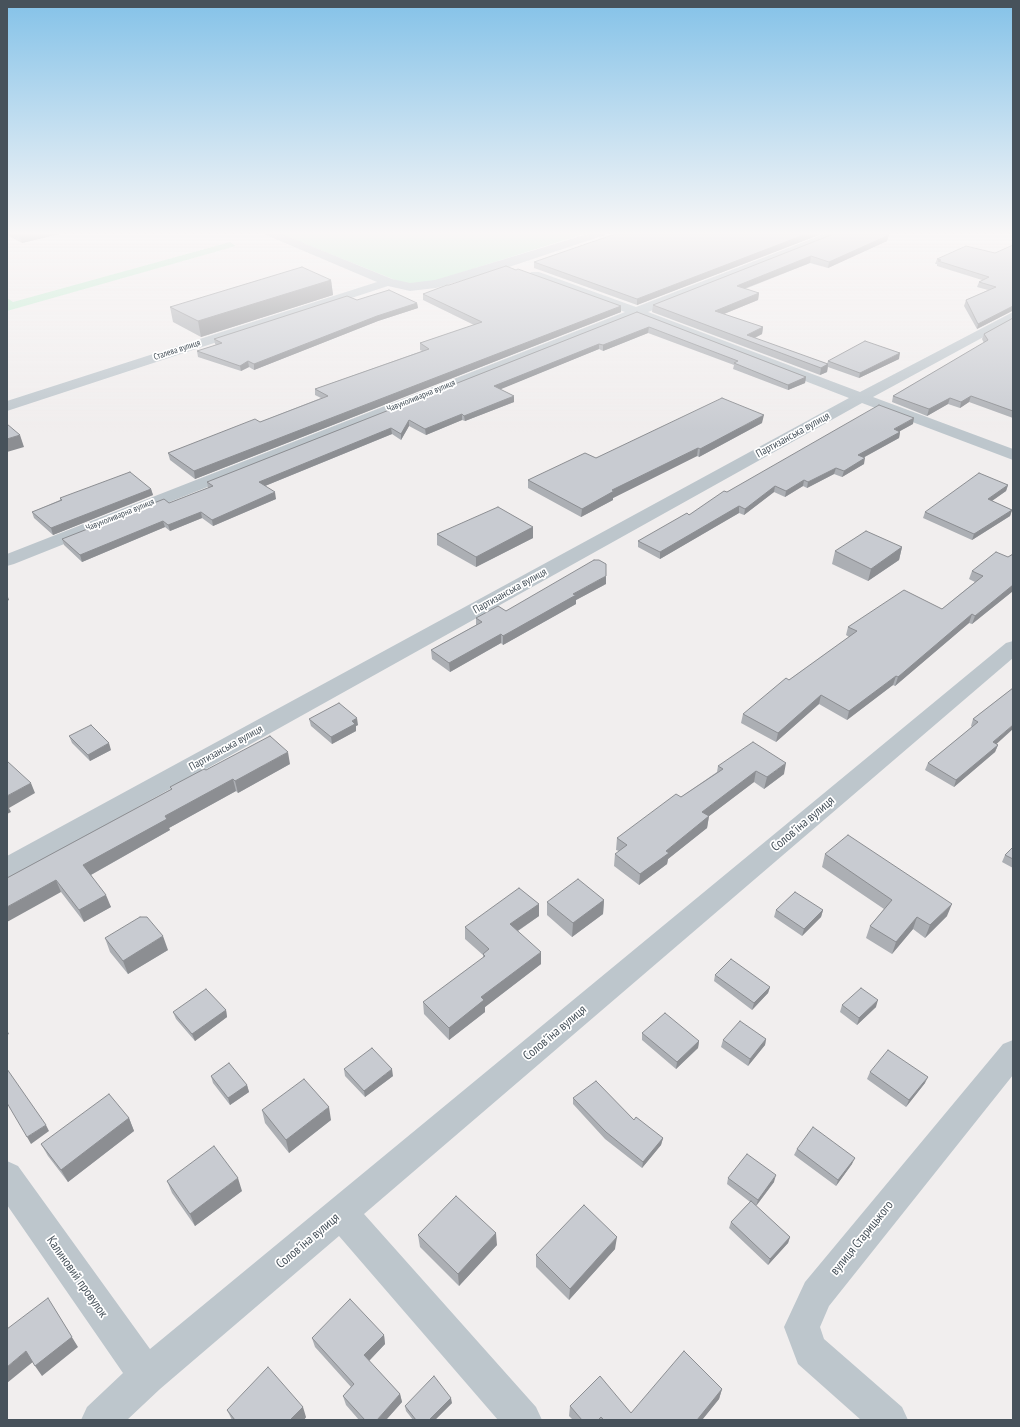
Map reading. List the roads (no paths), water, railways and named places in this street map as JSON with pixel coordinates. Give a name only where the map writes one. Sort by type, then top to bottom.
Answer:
[{"type":"street","name":"Сталева вулиця","points":[[7,406],[334,300]]},
{"type":"street","points":[[603,300],[1013,454]]},
{"type":"street","name":"Чавуноливарна вулиця","points":[[7,560],[664,300]]},
{"type":"street","name":"Партизанська вулиця","points":[[7,868],[861,397],[1013,316]]},
{"type":"street","name":"Соловʼїна вулиця","points":[[100,1420],[147,1376],[1013,647]]},
{"type":"street","name":"вулиця Старицького","points":[[889,1420],[811,1351],[802,1327],[816,1294],[1013,1053]]},
{"type":"street","name":"Калиновий провулок","points":[[7,1177],[147,1376]]},
{"type":"street","points":[[341,1214],[523,1420]]}]
